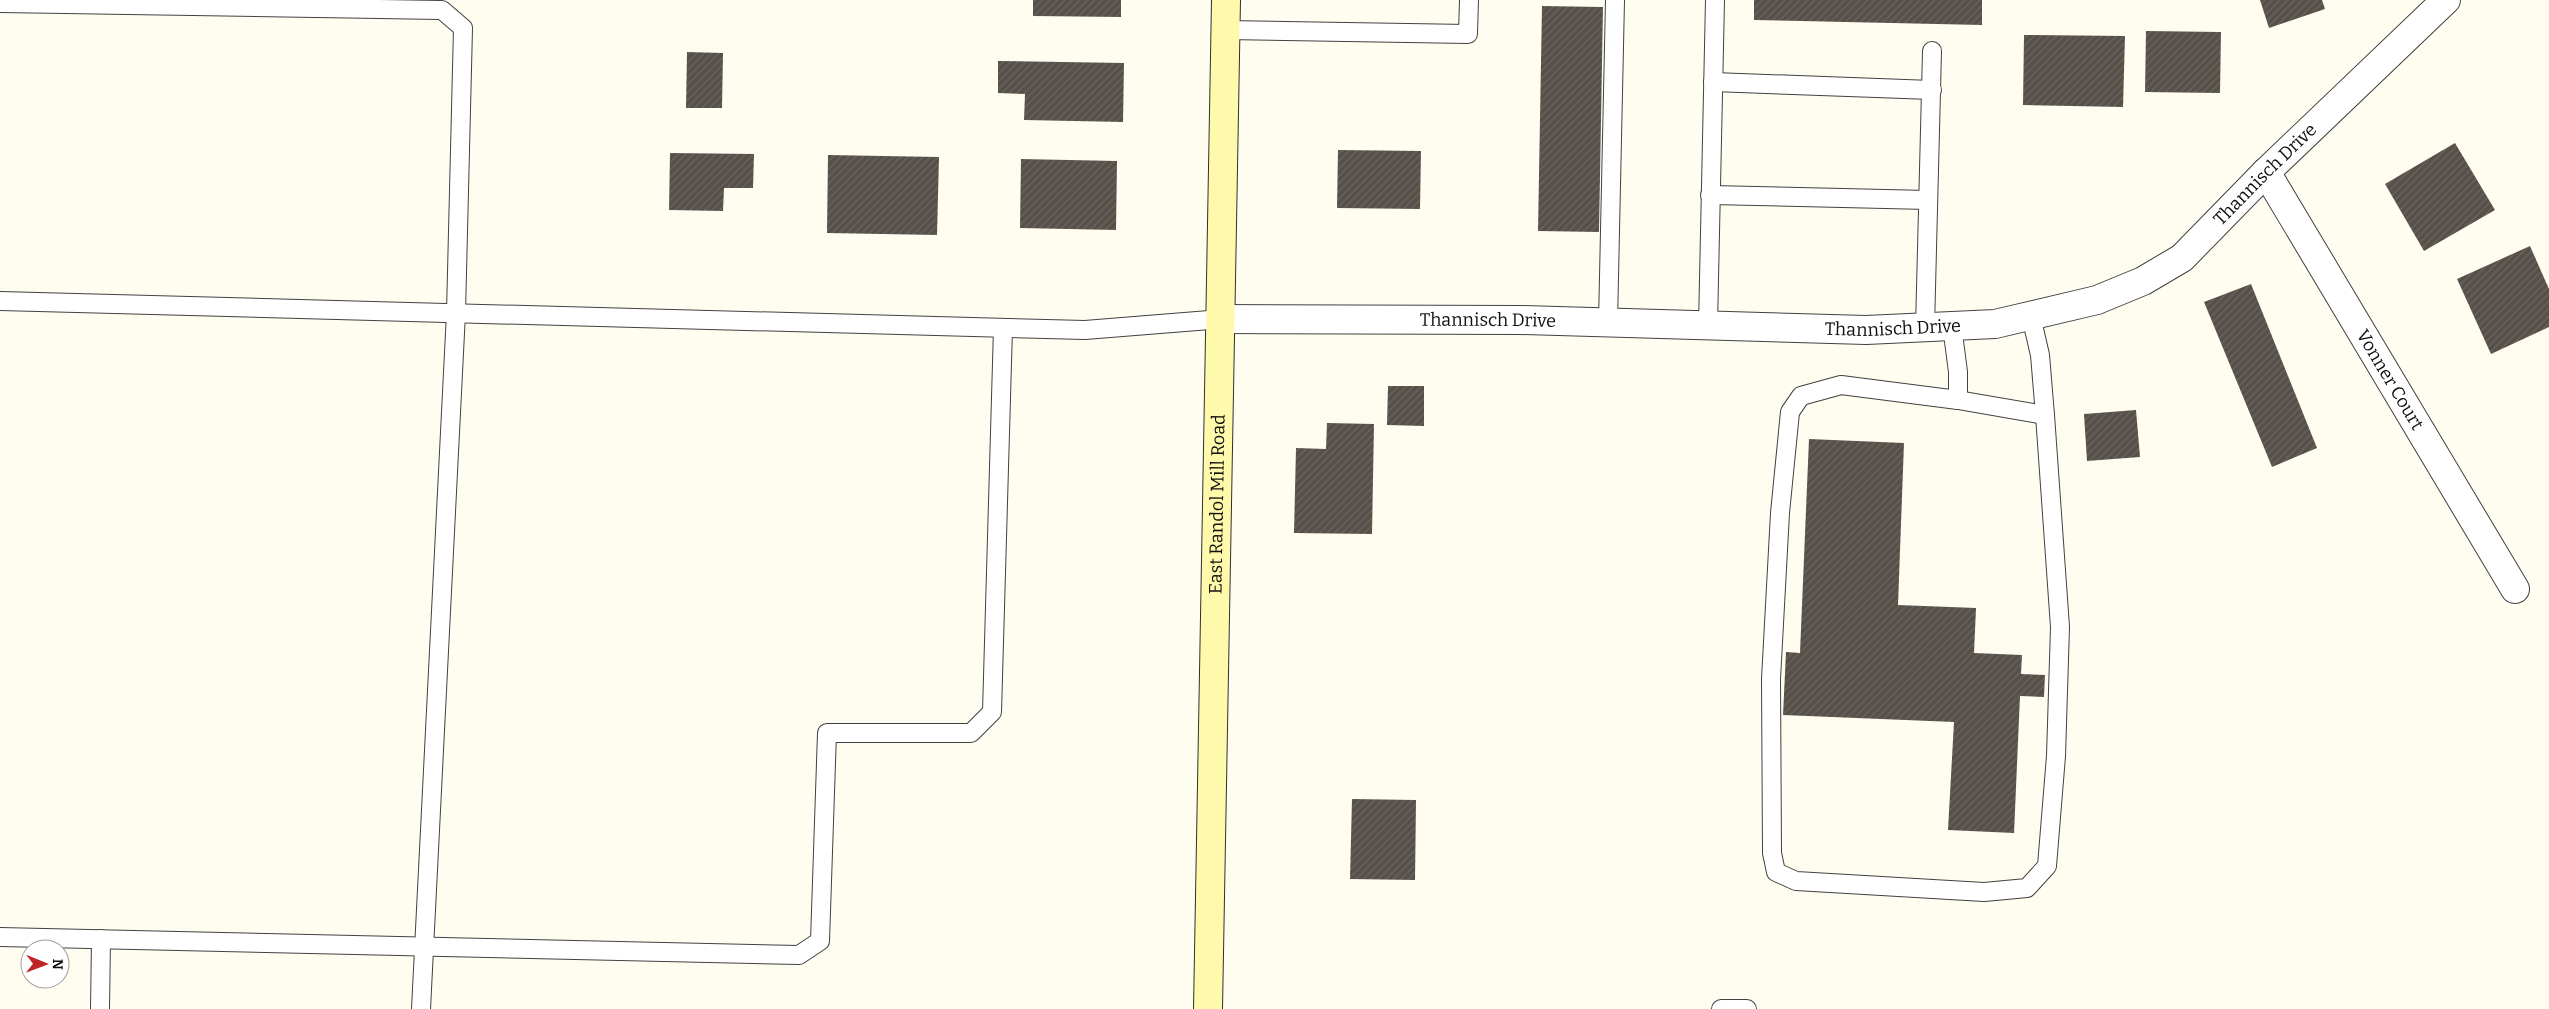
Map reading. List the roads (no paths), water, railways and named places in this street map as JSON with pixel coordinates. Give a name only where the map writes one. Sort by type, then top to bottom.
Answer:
[{"type":"main road","name":"East Randol Mill Road","points":[[1208,1009],[1222,319],[1226,0]]},
{"type":"street","name":"Thannisch Drive","points":[[1222,319],[1521,320],[1866,330],[1995,324],[2096,300],[2143,281],[2182,258],[2266,172],[2446,0]]},
{"type":"street","name":"Vonner Court","points":[[2266,172],[2515,589]]},
{"type":"lane","points":[[1226,30],[1468,34],[1469,0]]},
{"type":"lane","points":[[1608,323],[1615,0]]},
{"type":"lane","points":[[1708,326],[1715,0]]},
{"type":"lane","points":[[0,3],[442,10],[463,28],[456,313],[422,1009]]},
{"type":"lane","points":[[1925,328],[1932,51]]},
{"type":"lane","points":[[1713,82],[1932,90]]},
{"type":"lane","points":[[1710,195],[1928,200]]},
{"type":"lane","points":[[0,301],[1086,330],[1222,319]]},
{"type":"lane","points":[[2032,316],[2040,355],[2045,415],[2060,627],[2056,756],[2047,866],[2027,888],[1984,892],[1796,881],[1776,872],[1772,843],[1771,679],[1780,513],[1790,412],[1801,396],[1841,386],[1958,400],[2045,415]]},
{"type":"lane","points":[[1952,326],[1958,372],[1958,400]]},
{"type":"lane","points":[[0,937],[799,955],[820,941],[827,733],[970,733],[992,712],[1003,328]]},
{"type":"lane","points":[[100,1009],[101,939]]},
{"type":"lane","points":[[1721,1009],[1747,1009]]}]
